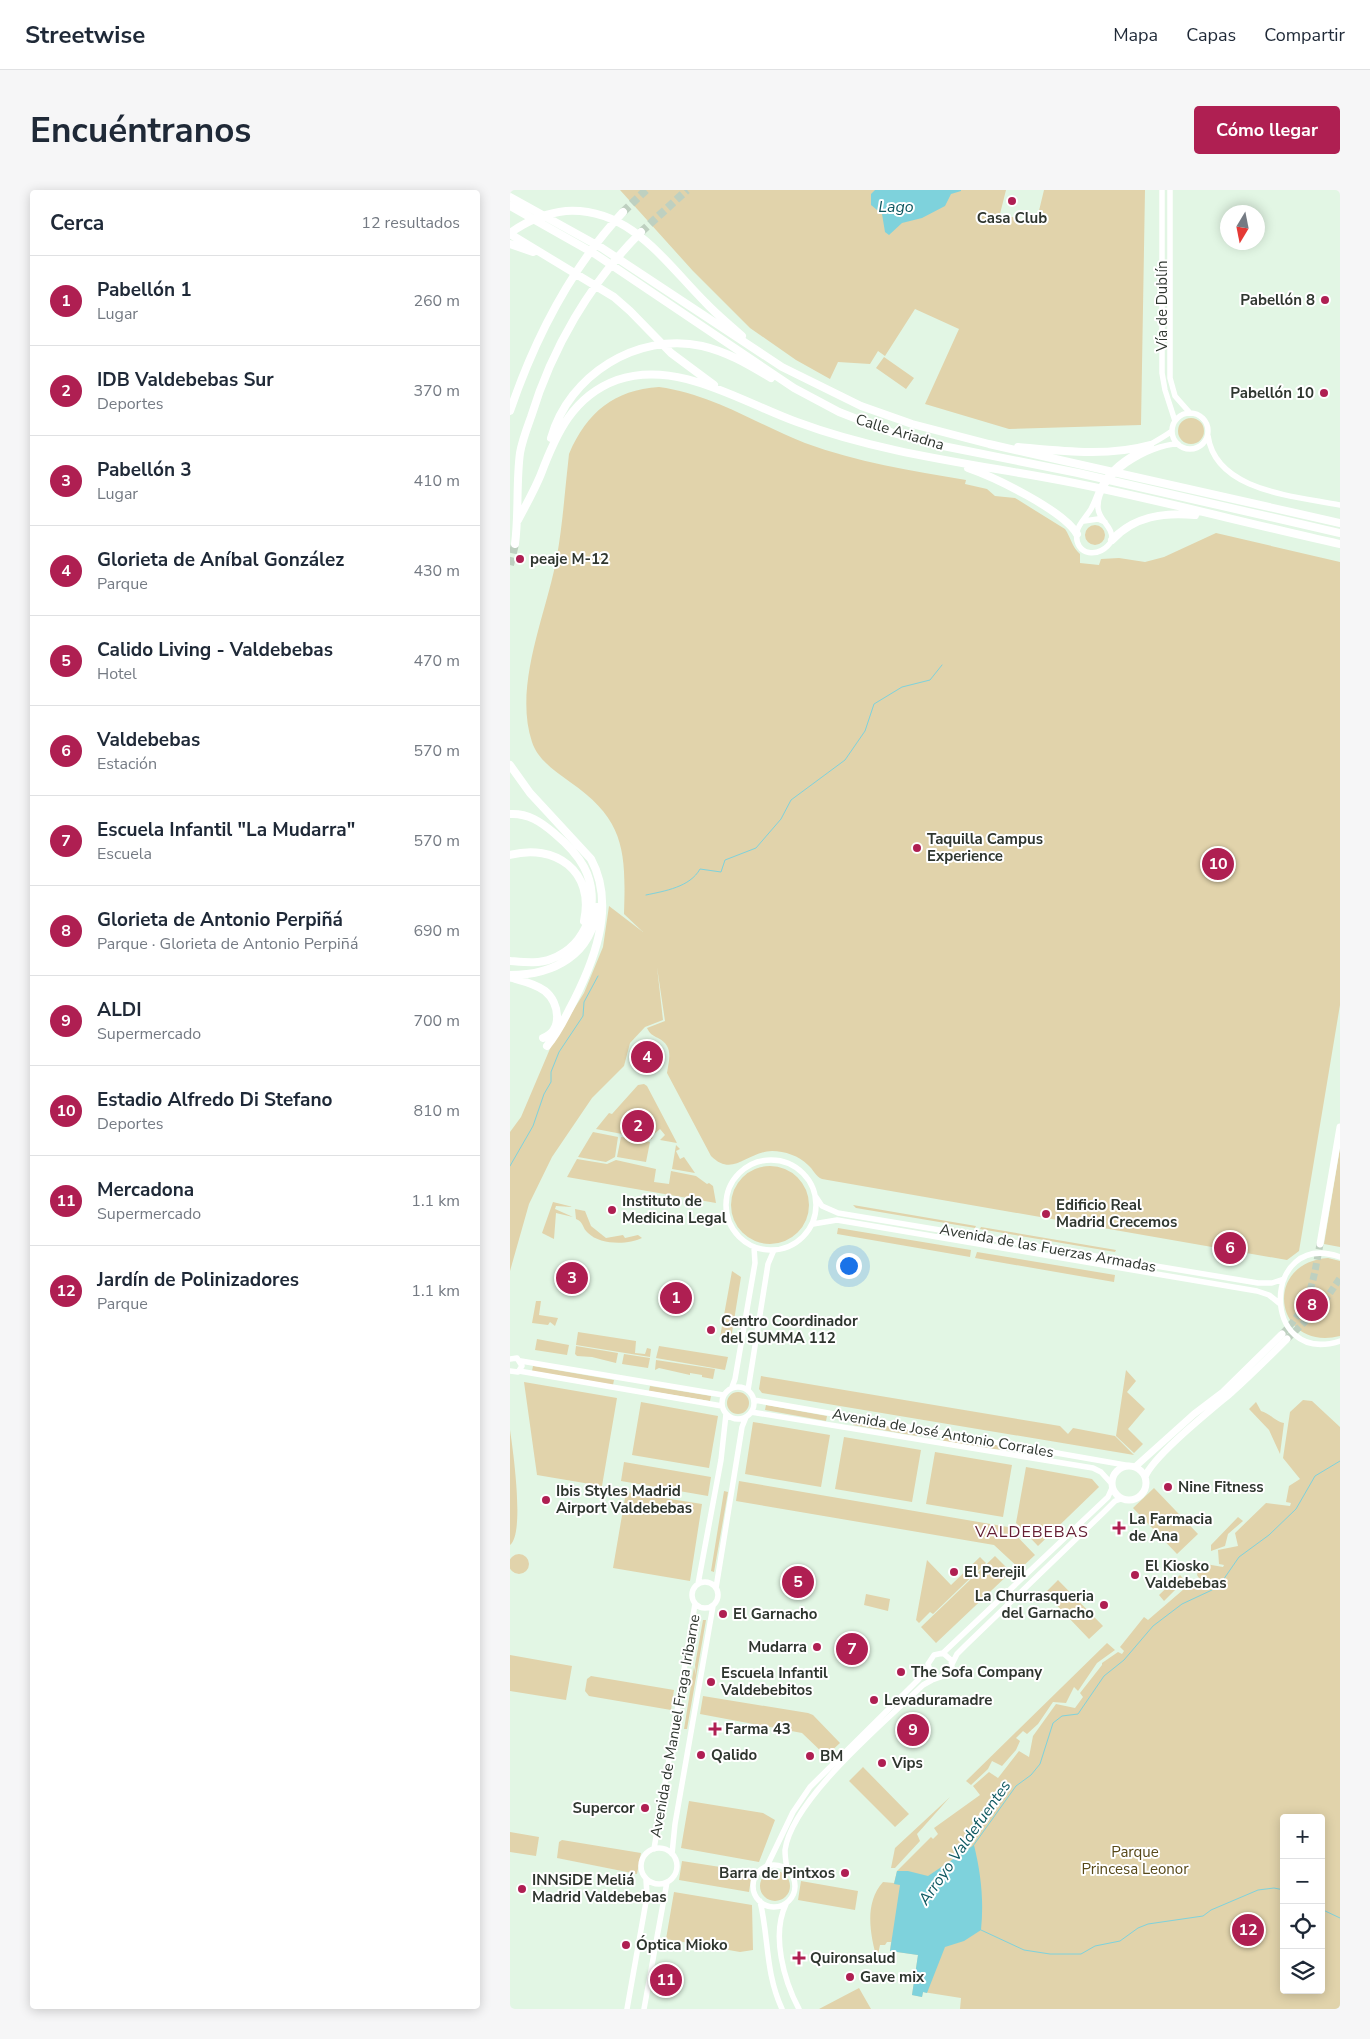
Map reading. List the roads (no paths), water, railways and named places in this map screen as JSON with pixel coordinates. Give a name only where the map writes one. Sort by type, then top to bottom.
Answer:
[{"type":"highway","name":"Calle Ariadna","points":[[510,197],[554,220],[635,269],[801,378],[861,406],[912,424],[989,444],[1340,523]]},
{"type":"highway","name":"Calle Ariadna","points":[[510,206],[565,236],[629,276],[794,388],[839,412],[911,438],[1340,533]]},
{"type":"highway","points":[[726,393],[671,353],[614,297],[511,237],[522,224],[556,212],[574,211],[600,214],[626,225],[656,251],[706,304],[762,354]]},
{"type":"highway","points":[[510,411],[539,337],[566,289],[590,254],[623,212]]},
{"type":"highway","points":[[515,544],[518,520],[520,451],[551,362],[587,299],[625,248],[641,232]]},
{"type":"highway","points":[[548,453],[556,421],[574,393],[601,368],[625,354],[638,350],[666,344],[700,346],[732,356],[778,382],[794,388]]},
{"type":"highway","points":[[518,520],[560,428],[572,411],[594,392],[617,380],[633,376],[666,375],[726,393],[776,414],[846,439],[942,460],[1066,481],[1340,544]]},
{"type":"highway","points":[[989,444],[1107,452],[1124,451],[1150,445]]},
{"type":"highway","points":[[942,460],[990,476],[1021,492],[1064,521],[1077,534]]},
{"type":"highway","points":[[1112,540],[1128,526],[1154,516],[1177,514],[1223,518]]},
{"type":"highway","points":[[510,765],[530,793],[585,852],[597,871],[600,882],[602,904],[598,937],[578,994],[548,1046]]},
{"type":"highway","points":[[510,814],[528,816],[548,828],[572,850],[588,876],[593,900],[591,913],[580,937],[568,948],[551,959],[539,962],[510,961]]},
{"type":"highway","points":[[510,856],[519,852],[551,854],[565,862],[580,879],[586,898],[586,913],[578,934],[568,948]]},
{"type":"highway","points":[[510,976],[532,975],[555,968],[573,955],[587,937],[596,914],[598,893],[594,875],[585,852]]},
{"type":"highway","points":[[510,976],[539,987],[552,998],[556,1009],[557,1023],[552,1034],[543,1038]]},
{"type":"main road","points":[[1320,1244],[1340,1127]]},
{"type":"main road","points":[[1133,1467],[1285,1337],[1234,1390],[1211,1408],[1152,1465],[1145,1477],[1145,1487],[1141,1496],[1130,1500],[1121,1499],[1112,1486],[1116,1471],[1123,1467],[1133,1467],[1145,1477]]},
{"type":"street","name":"Vía de Dublín","points":[[1162,190],[1162,373],[1164,390],[1175,421]]},
{"type":"street","name":"Vía de Dublín","points":[[1170,190],[1170,378],[1175,396],[1190,413]]},
{"type":"street","points":[[1098,497],[1098,509],[1110,528],[1112,540],[1102,551],[1089,552],[1079,545],[1077,534],[1098,497],[1106,478],[1172,431],[1175,421],[1182,415],[1190,413],[1198,414],[1204,420],[1208,427],[1212,451],[1222,467],[1236,478],[1250,484],[1340,505]]},
{"type":"street","points":[[1172,431],[1178,444]]},
{"type":"street","points":[[1130,460],[1157,448],[1178,444],[1193,449],[1202,445],[1208,436]]},
{"type":"street","points":[[1084,521],[1098,519],[1105,522]]},
{"type":"street","points":[[766,1160],[786,1162],[806,1176],[816,1198],[813,1224],[798,1242],[774,1250],[754,1247],[735,1232],[726,1214],[729,1188],[743,1169],[754,1163],[766,1160]]},
{"type":"street","name":"Avenida de las Fuerzas Armadas","points":[[816,1198],[830,1210],[848,1214],[1258,1284],[1272,1283],[1284,1278]]},
{"type":"street","name":"Avenida de las Fuerzas Armadas","points":[[813,1224],[837,1220],[1264,1293],[1279,1303]]},
{"type":"street","points":[[732,1387],[741,1387],[748,1390],[754,1400],[751,1412],[746,1417],[741,1431],[716,1588],[718,1597],[713,1606],[706,1608],[695,1604],[692,1593],[698,1584],[712,1513],[712,1498],[721,1460],[726,1414],[722,1406],[723,1395],[732,1387],[736,1379],[755,1263],[754,1247]]},
{"type":"street","points":[[748,1390],[768,1264],[774,1250]]},
{"type":"street","points":[[1340,1257],[1321,1254],[1308,1257],[1292,1267],[1284,1278],[1279,1303],[1286,1323],[1302,1338],[1319,1344],[1340,1341]]},
{"type":"street","points":[[510,1359],[515,1358],[521,1361],[723,1395]]},
{"type":"street","points":[[519,1371],[522,1368],[521,1361]]},
{"type":"street","points":[[510,1371],[722,1406]]},
{"type":"street","name":"Avenida de José Antonio Corrales","points":[[754,1400],[1133,1467]]},
{"type":"street","name":"Avenida de José Antonio Corrales","points":[[751,1412],[1092,1468],[1101,1472],[1112,1486]]},
{"type":"street","points":[[726,1414],[735,1419],[746,1417]]},
{"type":"street","points":[[767,1866],[774,1856],[784,1829],[810,1787],[918,1680],[928,1667],[932,1656],[943,1653],[1108,1497],[1112,1486]]},
{"type":"street","points":[[787,1869],[786,1849],[789,1838],[818,1790],[923,1685],[949,1674],[957,1654],[1114,1501],[1121,1499]]},
{"type":"street","points":[[698,1584],[707,1582],[716,1588]]},
{"type":"street","name":"Avenida de Manuel Fraga Iribarne","points":[[654,1849],[695,1604]]},
{"type":"street","name":"Avenida de Manuel Fraga Iribarne","points":[[672,1854],[675,1824],[713,1606]]},
{"type":"street","points":[[943,1653],[949,1656],[952,1664]]},
{"type":"street","points":[[928,1667],[931,1674],[938,1678]]},
{"type":"street","points":[[628,2009],[647,1896],[646,1879],[641,1863],[646,1854],[654,1849],[662,1848],[672,1854],[676,1861],[677,1869],[674,1877],[667,1882],[656,1884],[646,1879]]},
{"type":"street","points":[[782,2009],[767,1958],[760,1902],[754,1892],[754,1880],[760,1870],[767,1866],[777,1865],[787,1869],[793,1876],[796,1889],[793,1897],[786,1904],[780,1919],[780,1946],[789,1984],[799,2009]]},
{"type":"street","points":[[644,2009],[667,1882]]},
{"type":"street","points":[[760,1902],[770,1907],[786,1904]]},
{"type":"water","name":"Lago","points":[[875,190],[961,191],[951,194],[945,206],[922,218],[902,223],[889,235],[885,232],[882,214],[871,205],[871,194]]},
{"type":"water","points":[[974,1845],[981,1887],[981,1930],[964,1941],[945,1947],[927,1993],[923,1992],[922,1997],[912,1995],[918,1955],[890,1951],[900,1885],[894,1884],[897,1871],[908,1871],[928,1876]]},
{"type":"waterway","points":[[646,895],[669,890],[684,884],[696,875],[700,869],[721,872],[725,860],[756,848],[781,819],[791,800],[845,760],[865,731],[874,704],[902,687],[930,680],[942,665]]},
{"type":"waterway","points":[[510,1166],[533,1126],[544,1094],[551,1082],[551,1072],[559,1052],[583,1016],[584,1002],[598,976]]},
{"type":"waterway","name":"Arroyo Valdefuentes","points":[[973,1846],[1016,1786],[1031,1775],[1040,1764],[1053,1723],[1062,1716],[1078,1714],[1104,1676],[1124,1660],[1153,1626],[1182,1604],[1212,1590],[1221,1583],[1239,1557],[1269,1535],[1296,1509],[1315,1476],[1340,1461]]},
{"type":"waterway","points":[[981,1930],[1024,1950],[1050,1954],[1081,1954],[1095,1946],[1120,1941],[1138,1928],[1148,1924],[1203,1916],[1211,1910],[1258,1890],[1280,1889]]},
{"type":"waterway","points":[[1325,1911],[1340,1918]]},
{"type":"tunnel","points":[[623,212],[646,190]]},
{"type":"tunnel","points":[[641,232],[687,190]]},
{"type":"tunnel","points":[[510,565],[515,544]]},
{"type":"tunnel","points":[[1282,1334],[1305,1303],[1313,1282],[1320,1244]]},
{"type":"tunnel","points":[[1287,1339],[1322,1305],[1340,1278]]},
{"type":"place","name":"Casa Club","points":[[1012,201]]},
{"type":"place","name":"Pabellón 8","points":[[1325,300]]},
{"type":"place","name":"Pabellón 10","points":[[1324,393]]},
{"type":"place","name":"peaje M-12","points":[[520,559]]},
{"type":"place","name":"Taquilla Campus Experience","points":[[917,848]]},
{"type":"place","name":"Estadio Alfredo Di Stefano","points":[[1218,864]]},
{"type":"place","name":"Glorieta de Aníbal González","points":[[647,1057]]},
{"type":"place","name":"IDB Valdebebas Sur","points":[[638,1126]]},
{"type":"place","name":"Instituto de Medicina Legal","points":[[612,1210]]},
{"type":"place","name":"Edificio Real Madrid Crecemos","points":[[1046,1214]]},
{"type":"place","name":"Valdebebas","points":[[1230,1248]]},
{"type":"place","name":"Pabellón 3","points":[[572,1278]]},
{"type":"place","name":"Pabellón 1","points":[[676,1298]]},
{"type":"place","name":"Glorieta de Antonio Perpiñá","points":[[1312,1305]]},
{"type":"place","name":"Centro Coordinador del SUMMA 112","points":[[711,1330]]},
{"type":"place","name":"Nine Fitness","points":[[1168,1487]]},
{"type":"place","name":"Ibis Styles Madrid Airport Valdebebas","points":[[546,1500]]},
{"type":"place","name":"La Farmacia de Ana","points":[[1119,1528]]},
{"type":"place","name":"El Perejil","points":[[954,1572]]},
{"type":"place","name":"El Kiosko Valdebebas","points":[[1135,1575]]},
{"type":"place","name":"Calido Living - Valdebebas","points":[[798,1582]]},
{"type":"place","name":"La Churrasqueria del Garnacho","points":[[1104,1605]]},
{"type":"place","name":"El Garnacho","points":[[723,1614]]},
{"type":"place","name":"Mudarra","points":[[817,1647]]},
{"type":"place","name":"Escuela Infantil \"La Mudarra\"","points":[[852,1649]]},
{"type":"place","name":"The Sofa Company","points":[[901,1672]]},
{"type":"place","name":"Escuela Infantil Valdebebitos","points":[[711,1682]]},
{"type":"place","name":"Levaduramadre","points":[[874,1700]]},
{"type":"place","name":"Farma 43","points":[[715,1729]]},
{"type":"place","name":"ALDI","points":[[913,1730]]},
{"type":"place","name":"Qalido","points":[[701,1755]]},
{"type":"place","name":"BM","points":[[810,1756]]},
{"type":"place","name":"Vips","points":[[882,1763]]},
{"type":"place","name":"Supercor","points":[[645,1808]]},
{"type":"place","name":"Barra de Pintxos","points":[[845,1873]]},
{"type":"place","name":"INNSiDE Meliá Madrid Valdebebas","points":[[522,1889]]},
{"type":"place","name":"Jardín de Polinizadores","points":[[1248,1930]]},
{"type":"place","name":"Óptica Mioko","points":[[626,1945]]},
{"type":"place","name":"Quironsalud","points":[[799,1958]]},
{"type":"place","name":"Gave mix","points":[[850,1977]]},
{"type":"place","name":"Mercadona","points":[[666,1980]]},
{"type":"district","name":"VALDEBEBAS","points":[[1032,1531]]},
{"type":"park label","name":"Parque Princesa Leonor","points":[[1135,1860]]}]
